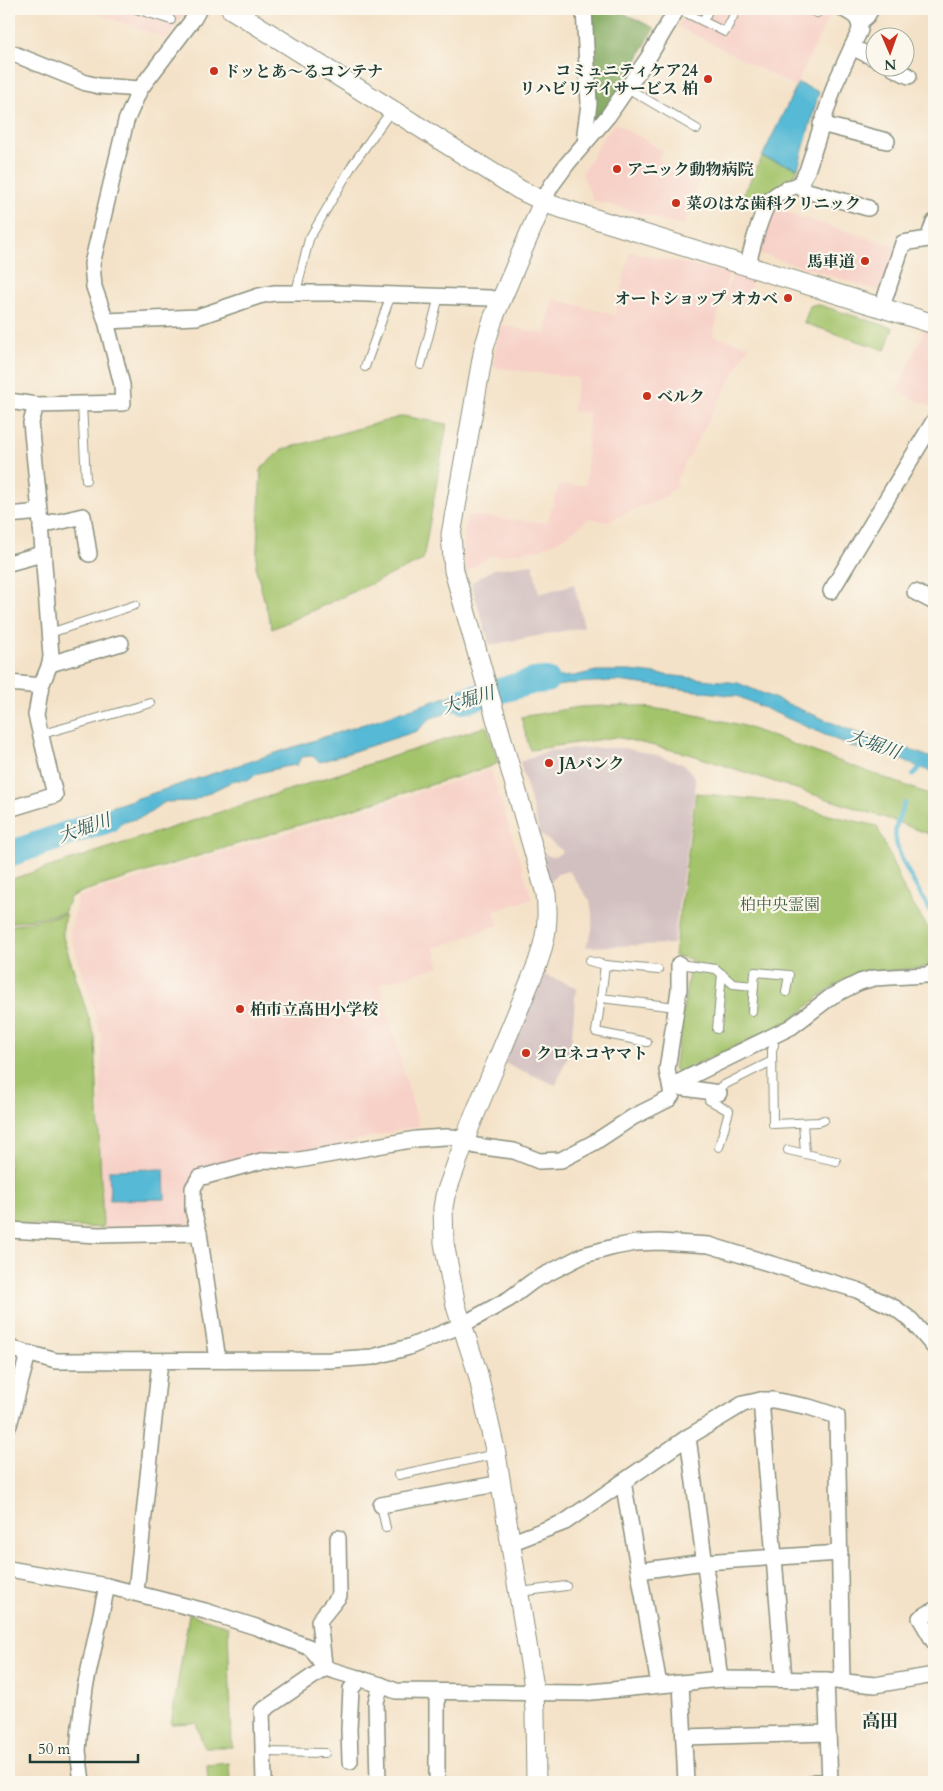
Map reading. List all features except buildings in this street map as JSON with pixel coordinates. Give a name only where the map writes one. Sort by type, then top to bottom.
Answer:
[{"type":"street","points":[[9,401],[36,406],[123,403],[122,384],[106,321],[94,287],[92,264],[126,121],[140,89],[199,9]]},
{"type":"street","points":[[231,9],[391,111],[520,190],[543,202],[934,324]]},
{"type":"street","points":[[584,9],[589,104],[585,133],[588,138]]},
{"type":"street","points":[[536,1782],[534,1693],[520,1592],[496,1454],[478,1374],[462,1325],[444,1243],[443,1208],[445,1196],[464,1142],[537,965],[546,939],[548,914],[546,894],[454,571],[451,535],[484,348],[487,334],[500,302],[551,186],[588,138],[608,116],[648,58],[677,9]]},
{"type":"street","points":[[747,267],[764,210],[772,198],[785,189],[799,185],[807,171],[835,84],[860,30],[860,22],[855,15],[843,9]]},
{"type":"street","points":[[860,22],[871,9]]},
{"type":"street","points":[[852,47],[866,54]]},
{"type":"street","points":[[9,52],[86,83],[99,86],[140,89]]},
{"type":"street","points":[[821,124],[887,141]]},
{"type":"street","points":[[799,185],[804,190],[868,208]]},
{"type":"street","points":[[882,307],[903,243],[928,239],[934,222]]},
{"type":"street","points":[[106,321],[197,317],[259,296],[274,293],[296,292],[490,298],[500,302]]},
{"type":"street","points":[[9,809],[55,795],[39,735],[36,715],[42,686],[50,664],[50,633],[31,423],[36,406]]},
{"type":"street","points":[[832,591],[934,421]]},
{"type":"street","points":[[9,515],[40,512]]},
{"type":"street","points":[[41,528],[82,516],[89,554]]},
{"type":"street","points":[[9,563],[42,554]]},
{"type":"street","points":[[915,592],[934,602]]},
{"type":"street","points":[[50,664],[121,642]]},
{"type":"street","points":[[9,683],[42,686]]},
{"type":"street","points":[[218,1360],[199,1234],[193,1210],[193,1188],[199,1178],[265,1160],[294,1161],[416,1139],[453,1137],[476,1146],[514,1151],[539,1161],[561,1160],[669,1099],[672,1095],[667,1070],[680,990],[679,964]]},
{"type":"street","points":[[671,1086],[791,1027],[832,996],[860,982],[874,978],[926,975],[934,972]]},
{"type":"street","points":[[671,1086],[715,1092]]},
{"type":"street","points":[[9,1230],[98,1235],[199,1234]]},
{"type":"street","points":[[9,1348],[56,1361],[330,1360],[373,1358],[409,1347],[462,1325],[509,1299],[533,1281],[584,1256],[614,1247],[636,1243],[659,1242],[709,1245],[857,1290],[878,1299],[911,1320],[934,1347]]},
{"type":"street","points":[[9,1425],[28,1354]]},
{"type":"street","points":[[136,1592],[160,1361]]},
{"type":"street","points":[[761,1400],[784,1679]]},
{"type":"street","points":[[511,1540],[518,1540],[565,1522],[688,1437],[744,1404],[761,1400],[773,1400],[809,1407],[837,1416],[842,1682]]},
{"type":"street","points":[[688,1437],[720,1679]]},
{"type":"street","points":[[381,1506],[502,1483]]},
{"type":"street","points":[[621,1483],[624,1487],[659,1686]]},
{"type":"street","points":[[324,1668],[319,1621],[339,1596],[338,1538]]},
{"type":"street","points":[[639,1571],[704,1562],[840,1553]]},
{"type":"street","points":[[9,1569],[136,1592],[205,1610],[311,1648],[324,1668],[396,1691],[582,1693],[720,1679],[826,1680],[875,1685],[934,1675]]},
{"type":"street","points":[[82,1782],[78,1751],[80,1726],[85,1688],[107,1586]]},
{"type":"street","points":[[934,1610],[920,1618],[934,1642]]},
{"type":"street","points":[[264,1782],[262,1711],[324,1668]]},
{"type":"street","points":[[350,1761],[351,1689],[360,1678]]},
{"type":"street","points":[[814,1782],[830,1782],[826,1680]]},
{"type":"street","points":[[681,1683],[686,1782]]},
{"type":"street","points":[[378,1782],[376,1702],[381,1685]]},
{"type":"street","points":[[437,1692],[437,1782]]},
{"type":"street","points":[[684,1737],[828,1734]]},
{"type":"lane","points":[[136,9],[171,20]]},
{"type":"lane","points":[[158,9],[184,31]]},
{"type":"lane","points":[[677,9],[725,32],[737,9]]},
{"type":"lane","points":[[703,21],[709,9]]},
{"type":"lane","points":[[808,9],[817,13],[820,9]]},
{"type":"lane","points":[[627,88],[697,129]]},
{"type":"lane","points":[[296,292],[308,239],[353,164],[391,111]]},
{"type":"lane","points":[[365,367],[388,303],[388,296]]},
{"type":"lane","points":[[421,365],[437,304],[437,297]]},
{"type":"lane","points":[[82,405],[86,480]]},
{"type":"lane","points":[[50,633],[135,605]]},
{"type":"lane","points":[[39,735],[151,703]]},
{"type":"lane","points":[[589,961],[605,965],[658,970]]},
{"type":"lane","points":[[679,964],[716,969],[733,984],[754,986]]},
{"type":"lane","points":[[605,965],[596,1032],[647,1042]]},
{"type":"lane","points":[[752,1011],[755,972],[788,975],[786,992]]},
{"type":"lane","points":[[717,1029],[722,974]]},
{"type":"lane","points":[[601,998],[676,1007]]},
{"type":"lane","points":[[774,1045],[772,1061],[773,1124],[819,1122],[824,1120]]},
{"type":"lane","points":[[719,1147],[729,1111],[710,1100],[720,1087],[772,1061]]},
{"type":"lane","points":[[803,1122],[805,1153]]},
{"type":"lane","points":[[788,1150],[836,1161]]},
{"type":"lane","points":[[398,1475],[496,1454]]},
{"type":"lane","points":[[381,1506],[386,1528]]},
{"type":"lane","points":[[520,1592],[566,1586]]},
{"type":"lane","points":[[263,1752],[325,1753]]},
{"type":"shaded area","points":[[86,9],[187,9],[167,39]]},
{"type":"shaded area","points":[[687,9],[814,9],[829,17],[795,87],[678,26]]},
{"type":"shaded area","points":[[615,123],[662,150],[658,160],[699,182],[684,226],[593,200],[582,173]]},
{"type":"shaded area","points":[[771,208],[895,246],[883,292],[755,252]]},
{"type":"shaded area","points":[[630,252],[729,273],[722,300],[708,296],[721,301],[713,336],[749,346],[677,478],[677,485],[666,496],[606,522],[590,518],[565,537],[540,549],[489,557],[466,572],[463,555],[466,515],[547,523],[559,485],[586,485],[589,413],[572,412],[578,378],[492,367],[501,325],[545,334],[553,299],[615,315]]},
{"type":"shaded area","points":[[732,275],[752,281],[744,306],[724,300]]},
{"type":"shaded area","points":[[925,329],[934,332],[934,399],[931,407],[897,391]]},
{"type":"shaded area","points":[[533,564],[539,594],[574,584],[584,627],[490,645],[471,583],[494,569]]},
{"type":"shaded area","points":[[585,748],[624,748],[659,756],[685,765],[695,778],[695,790],[673,944],[586,947],[592,931],[590,901],[569,871],[557,874],[549,884],[542,850],[551,857],[563,851],[540,834],[520,762],[547,751]]},
{"type":"shaded area","name":"柏市立高田小学校","points":[[491,770],[532,899],[494,911],[499,925],[434,948],[440,967],[380,984],[419,1126],[295,1154],[266,1152],[199,1171],[190,1225],[185,1229],[103,1228],[100,1147],[101,1034],[70,933],[78,897]]},
{"type":"shaded area","points":[[539,973],[576,987],[571,1047],[556,1085],[502,1062]]},
{"type":"green space","points":[[592,9],[615,9],[654,28],[621,90],[590,124],[594,105]]},
{"type":"green space","points":[[762,157],[798,168],[794,176],[766,194],[758,204],[742,197]]},
{"type":"green space","points":[[816,304],[893,328],[885,350],[804,323],[810,306]]},
{"type":"green space","points":[[403,416],[447,424],[423,560],[272,629],[256,569],[261,469],[281,450]]},
{"type":"green space","points":[[630,705],[686,713],[741,725],[934,796],[934,836],[892,820],[689,754],[616,737],[530,750],[521,717],[579,707]]},
{"type":"green space","points":[[487,726],[498,763],[489,767],[84,891],[70,897],[64,913],[9,923],[9,880]]},
{"type":"green space","name":"柏中央霊園","points":[[696,793],[789,803],[877,826],[905,892],[934,937],[934,963],[922,968],[856,973],[828,990],[786,1024],[678,1072],[674,1069],[691,959],[674,956]]},
{"type":"green space","points":[[66,914],[63,937],[95,1038],[103,1228],[9,1224],[9,926]]},
{"type":"green space","points":[[189,1614],[228,1626],[232,1747],[204,1747],[196,1723],[171,1724]]},
{"type":"green space","points":[[229,1763],[230,1782],[208,1782],[207,1765]]},
{"type":"water","points":[[798,83],[819,92],[798,168],[762,157]]},
{"type":"water","points":[[596,671],[630,671],[738,683],[852,731],[901,746],[934,759],[934,773],[902,760],[850,746],[737,696],[617,681],[576,683],[514,693],[511,680],[574,676]]},
{"type":"water","points":[[480,686],[484,702],[431,718],[417,731],[320,762],[312,756],[301,757],[297,765],[259,773],[247,780],[235,780],[192,801],[165,802],[142,817],[77,836],[71,820]]},
{"type":"water","points":[[57,829],[61,841],[9,858],[9,845]]},
{"type":"water","points":[[164,1169],[165,1199],[110,1200],[109,1170]]},
{"type":"waterway","name":"大堀川","points":[[463,701],[534,681],[546,680]]},
{"type":"waterway","points":[[913,774],[923,765]]},
{"type":"waterway","points":[[905,803],[896,827],[895,836],[898,850],[934,918]]},
{"type":"waterway","name":"大堀川","points":[[9,854],[108,820]]},
{"type":"place","name":"ドッとあ〜るコンテナ","points":[[214,71]]},
{"type":"place","name":"コミュニティケア24 リハビリデイサービス 柏","points":[[708,79]]},
{"type":"place","name":"アニック動物病院","points":[[617,169]]},
{"type":"place","name":"菜のはな歯科クリニック","points":[[676,203]]},
{"type":"place","name":"馬車道","points":[[865,261]]},
{"type":"place","name":"オートショップ オカベ","points":[[788,298]]},
{"type":"place","name":"ベルク","points":[[647,396]]},
{"type":"place","name":"JAバンク","points":[[549,763]]},
{"type":"place","name":"柏市立高田小学校","points":[[240,1009]]},
{"type":"place","name":"クロネコヤマト","points":[[526,1053]]},
{"type":"district","name":"高田","points":[[880,1721]]}]
